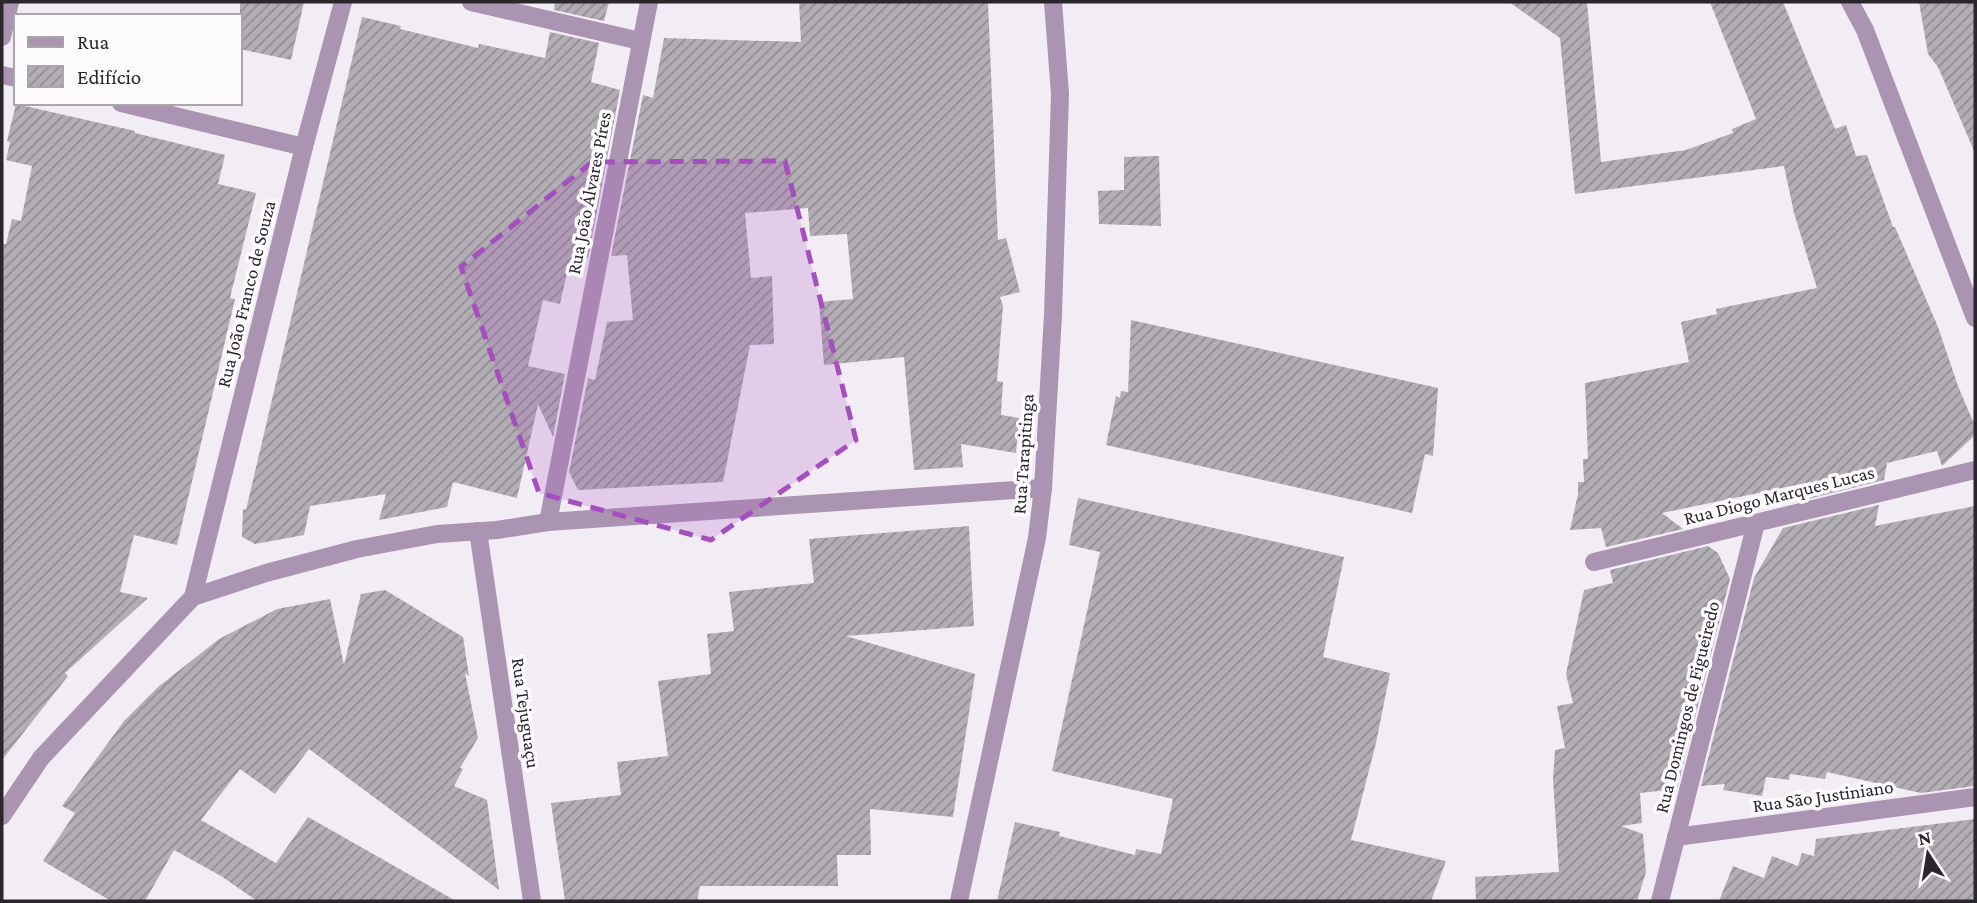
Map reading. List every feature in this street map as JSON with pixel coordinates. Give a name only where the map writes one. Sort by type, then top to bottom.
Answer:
[{"type":"street","points":[[2,37],[10,2]]},
{"type":"street","name":"Rua João Franco de Souza","points":[[193,597],[304,147],[343,2]]},
{"type":"street","points":[[471,2],[640,41]]},
{"type":"street","name":"Rua João Álvares Píres","points":[[548,522],[649,2]]},
{"type":"street","name":"Rua Tarapitinga","points":[[960,901],[1037,538],[1043,488],[1053,324],[1060,94],[1053,2]]},
{"type":"street","points":[[1850,2],[1864,30],[1975,318]]},
{"type":"street","points":[[129,105],[304,147]]},
{"type":"street","name":"Rua Diogo Marques Lucas","points":[[1594,562],[1975,470]]},
{"type":"street","points":[[2,816],[41,758],[193,597],[266,573],[437,534],[548,522],[1043,488]]},
{"type":"street","name":"Rua Domingos de Figueiredo","points":[[1660,901],[1756,523]]},
{"type":"street","name":"Rua Tejuguaçu","points":[[478,531],[532,901]]},
{"type":"street","name":"Rua São Justiniano","points":[[1676,837],[1975,797]]},
{"type":"highlighted area","points":[[785,161],[856,440],[711,540],[539,493],[461,267],[592,162]]},
{"type":"building","points":[[240,2],[304,2],[291,60],[242,49]]},
{"type":"building","points":[[555,2],[609,2],[604,21],[554,10]]},
{"type":"building","points":[[799,2],[988,2],[998,240],[1006,238],[1020,292],[1000,297],[1003,306],[997,381],[1003,382],[1001,415],[1019,418],[1016,453],[961,444],[963,467],[914,470],[904,357],[824,365],[819,302],[853,299],[847,234],[810,236],[808,208],[745,213],[751,278],[772,276],[774,344],[750,345],[723,482],[578,490],[569,472],[588,378],[595,380],[607,322],[633,320],[627,255],[611,256],[643,95],[653,98],[664,38],[801,42]]},
{"type":"building","points":[[1509,2],[1587,2],[1601,162],[1686,150],[1733,133],[1732,129],[1756,119],[1710,2],[1783,2],[1835,129],[1846,125],[1856,156],[1867,155],[1893,227],[1938,327],[1975,426],[1975,435],[1942,466],[1937,451],[1887,463],[1884,480],[1800,501],[1811,482],[1662,513],[1683,529],[1606,547],[1601,528],[1570,530],[1578,482],[1584,482],[1583,459],[1588,459],[1585,383],[1689,362],[1681,322],[1717,314],[1716,309],[1817,288],[1794,213],[1784,166],[1575,194],[1560,38]]},
{"type":"building","points":[[1919,2],[1975,2],[1975,153],[1938,67],[1928,54]]},
{"type":"building","points":[[362,17],[478,48],[479,44],[545,58],[550,32],[599,43],[591,82],[620,90],[588,258],[570,260],[560,304],[543,300],[528,366],[565,374],[553,437],[538,404],[517,498],[453,482],[447,507],[379,520],[386,494],[310,506],[304,535],[255,544],[242,537],[243,509],[246,510]]},
{"type":"building","points":[[16,105],[20,105],[225,155],[218,184],[256,193],[230,298],[235,299],[177,545],[134,535],[120,592],[148,598],[65,673],[68,676],[2,760],[2,244],[6,244],[12,219],[21,221],[32,166],[6,160],[10,142],[7,141]]},
{"type":"building","points":[[1159,156],[1161,226],[1099,224],[1098,191],[1124,190],[1124,157]]},
{"type":"building","points":[[1131,320],[1438,388],[1433,456],[1425,454],[1412,513],[1106,445],[1116,396],[1120,398],[1121,391],[1128,392]]},
{"type":"building","points":[[1078,498],[1344,557],[1323,657],[1390,673],[1376,743],[1351,840],[1446,861],[1431,901],[997,901],[1015,822],[1060,832],[1059,836],[1135,855],[1136,849],[1161,854],[1173,799],[1052,771],[1100,552],[1069,545]]},
{"type":"building","points":[[1879,505],[1875,526],[1975,506],[1975,786],[1921,793],[1827,772],[1825,779],[1790,774],[1789,780],[1766,777],[1762,796],[1723,790],[1725,784],[1701,786],[1754,578],[1783,528]]},
{"type":"building","points":[[969,526],[974,626],[846,636],[975,674],[953,817],[870,809],[871,855],[837,855],[838,886],[700,886],[697,901],[565,901],[551,803],[621,795],[617,762],[668,756],[658,681],[711,674],[707,634],[734,631],[729,592],[814,583],[809,539]]},
{"type":"building","points":[[1708,546],[1718,553],[1730,579],[1677,789],[1640,793],[1642,823],[1621,826],[1643,834],[1646,872],[1637,901],[1476,901],[1475,877],[1559,872],[1553,779],[1555,750],[1565,748],[1557,706],[1573,703],[1566,674],[1584,590],[1613,583],[1610,570]]},
{"type":"building","points":[[385,590],[463,637],[469,676],[465,673],[478,738],[460,768],[463,769],[454,786],[487,800],[499,890],[309,749],[275,794],[240,769],[201,820],[276,863],[308,817],[456,901],[257,901],[221,876],[174,850],[145,901],[111,901],[43,861],[75,813],[62,806],[124,721],[158,687],[219,639],[277,609],[330,599],[344,665],[361,594]]},
{"type":"building","points":[[1975,819],[1975,901],[1719,901],[1733,866],[1764,878],[1772,856],[1798,866],[1802,853],[1814,856],[1816,839]]}]
